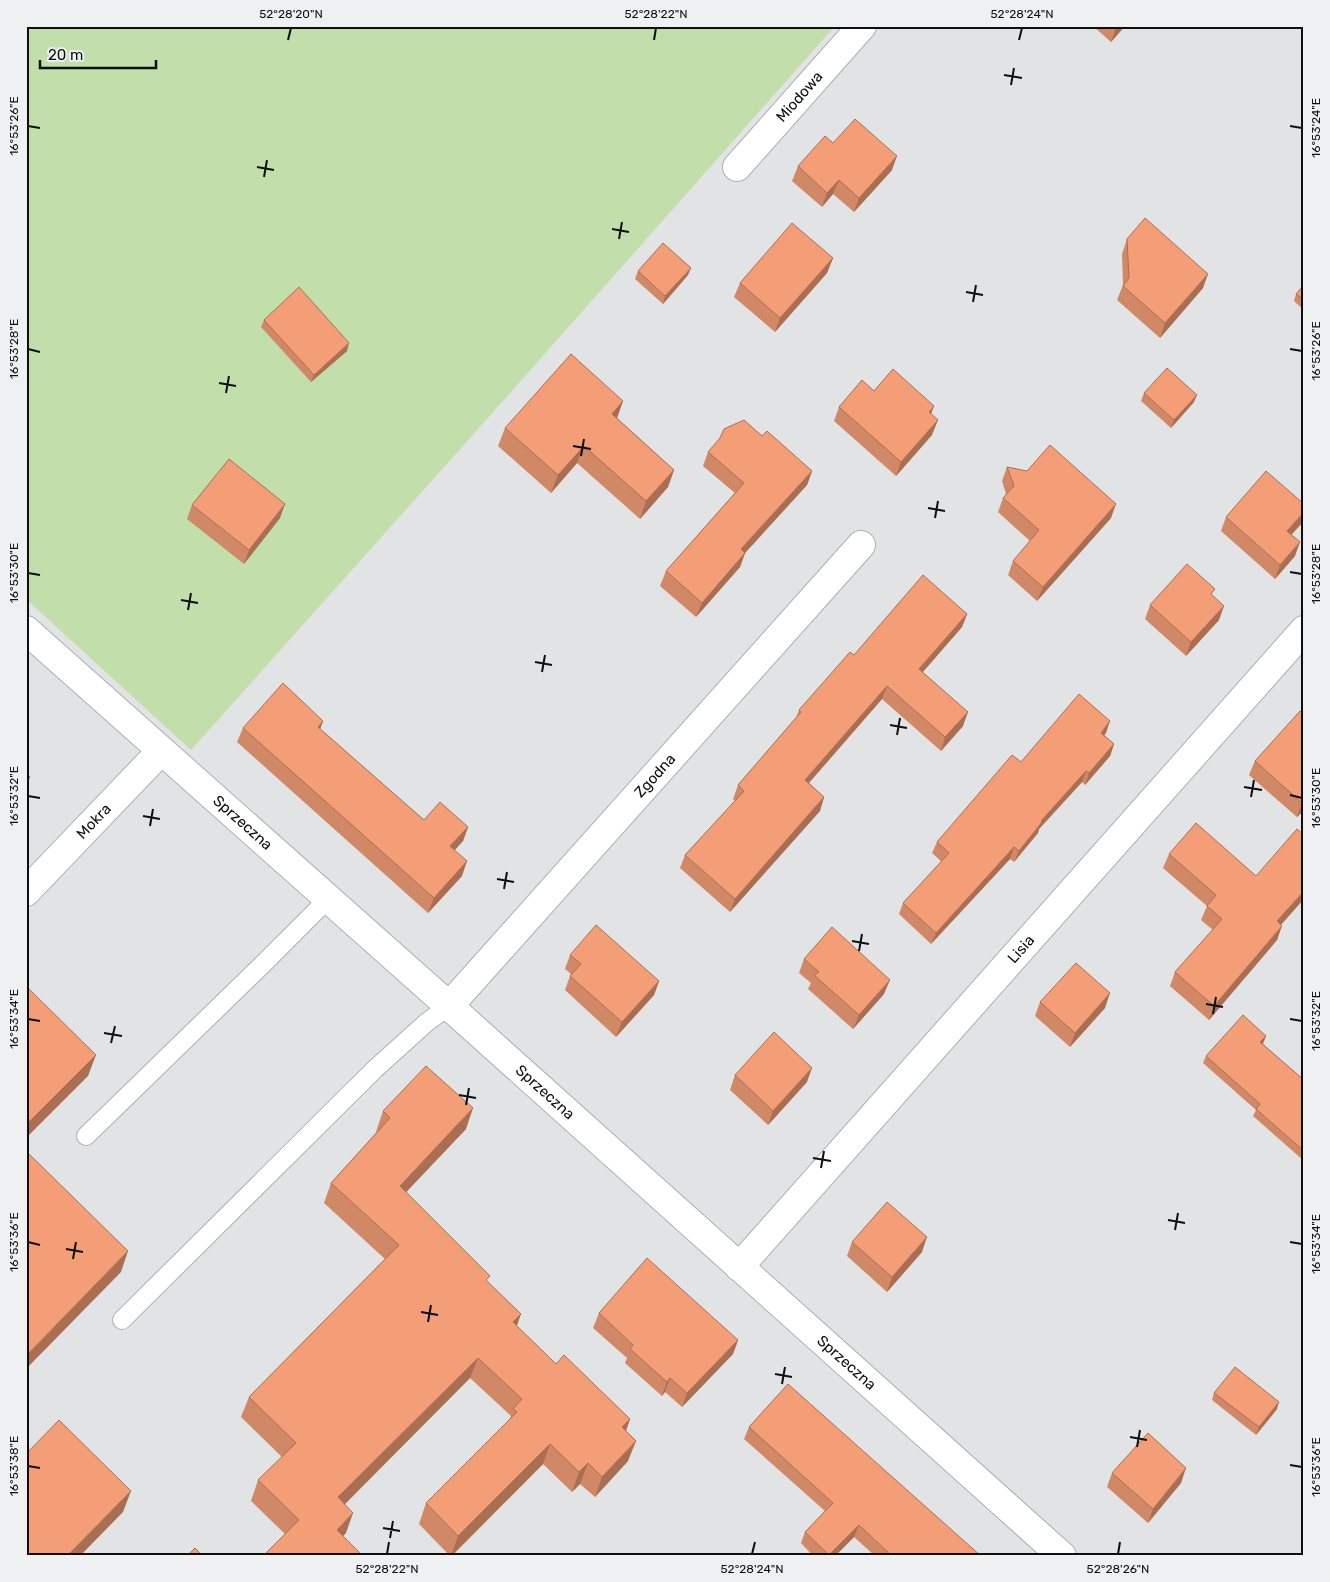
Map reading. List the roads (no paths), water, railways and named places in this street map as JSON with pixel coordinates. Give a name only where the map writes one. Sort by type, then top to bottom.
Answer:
[{"type":"street","name":"Miodowa","points":[[737,167],[862,26]]},
{"type":"street","name":"Zgodna","points":[[449,1006],[861,545]]},
{"type":"street","name":"Sprzeczna","points":[[26,630],[449,1006],[1062,1556]]},
{"type":"street","name":"Lisia","points":[[739,1267],[1304,630]]},
{"type":"street","name":"Mokra","points":[[26,892],[162,751]]},
{"type":"lane","points":[[86,1136],[328,900]]},
{"type":"lane","points":[[122,1320],[375,1069],[427,1022],[449,1006]]}]
